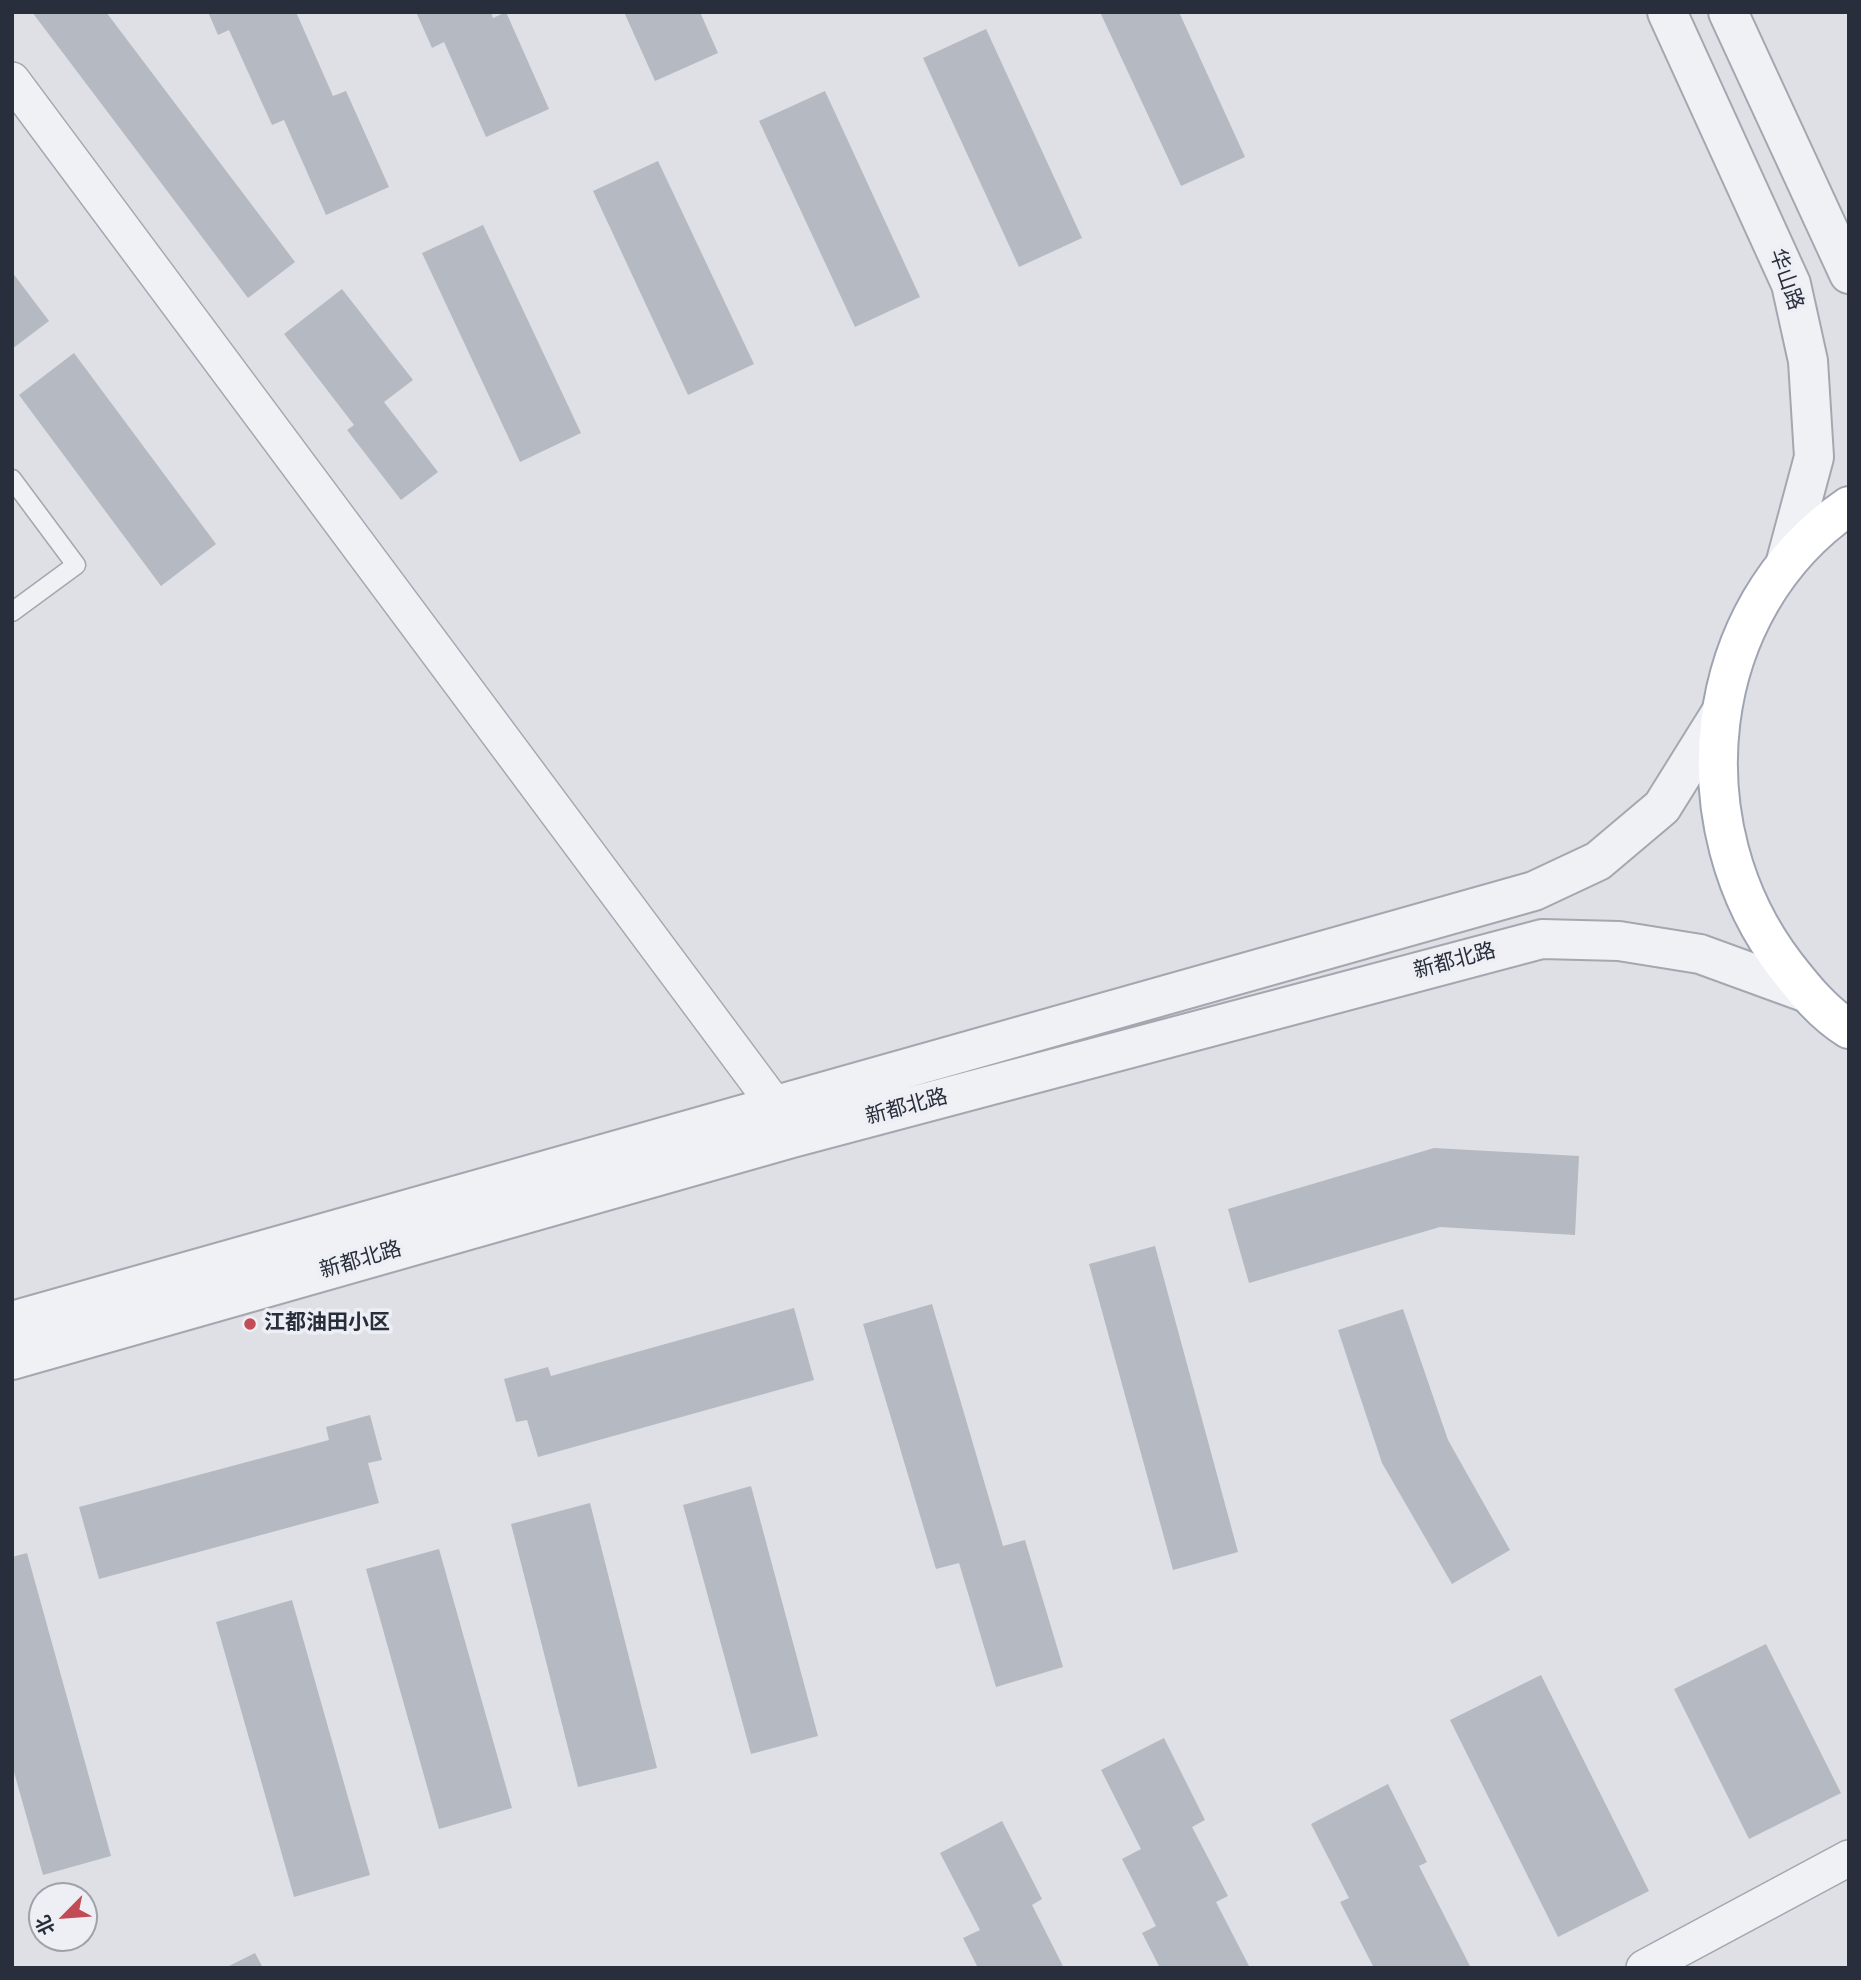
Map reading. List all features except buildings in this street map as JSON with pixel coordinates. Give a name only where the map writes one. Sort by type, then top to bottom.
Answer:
[{"type":"main road","points":[[1849,506],[1829,519],[1785,565],[1755,611],[1732,664],[1720,714],[1716,770],[1722,832],[1741,893],[1763,937],[1807,993],[1849,1029]]},
{"type":"street","name":"华山路","points":[[1667,12],[1791,284],[1808,360],[1814,457],[1785,565]]},
{"type":"street","points":[[1728,12],[1849,274]]},
{"type":"street","points":[[12,80],[783,1122]]},
{"type":"street","name":"新都北路","points":[[12,1360],[1534,891],[1598,861],[1662,807],[1720,714]]},
{"type":"street","name":"新都北路","points":[[12,1321],[783,1122],[1542,939],[1619,941],[1700,954],[1807,993]]},
{"type":"street","points":[[1644,1968],[1849,1858]]},
{"type":"lane","points":[[12,479],[76,565],[12,612]]},
{"type":"place","name":"江都油田小区","points":[[250,1324]]}]
